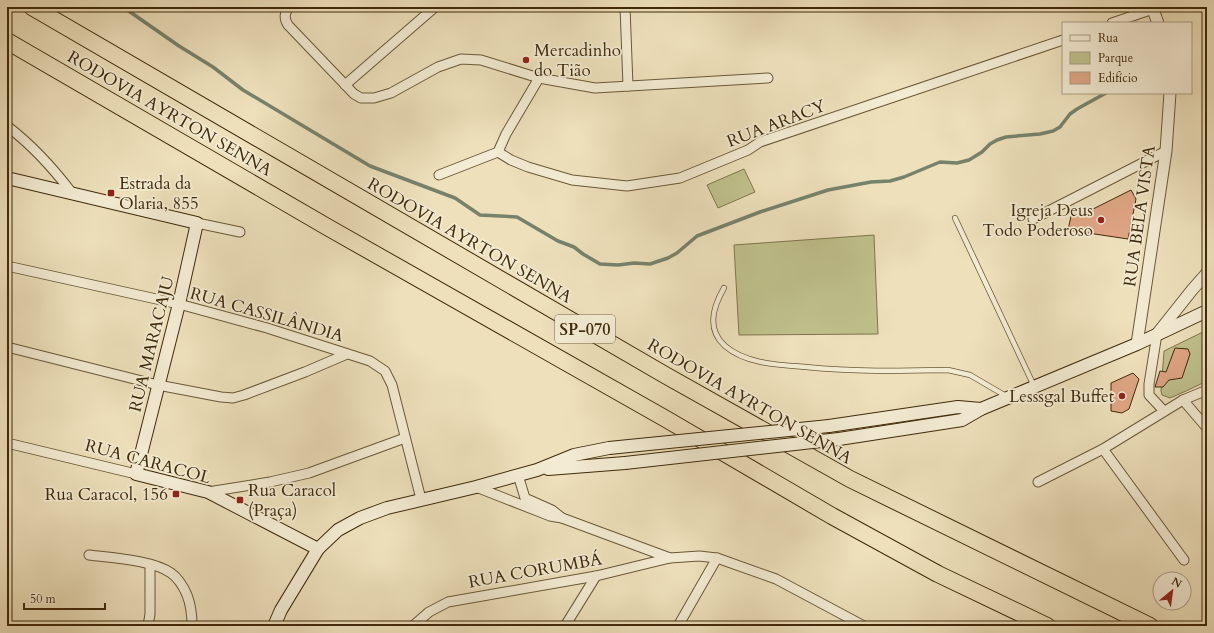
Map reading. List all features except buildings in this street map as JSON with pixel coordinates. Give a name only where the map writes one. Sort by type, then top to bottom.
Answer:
[{"type":"highway","name":"RODOVIA AYRTON SENNA","points":[[32,7],[651,367],[850,479],[1150,626]]},
{"type":"highway","name":"RODOVIA AYRTON SENNA","points":[[7,41],[329,228],[666,419],[832,516],[938,574],[1047,626]]},
{"type":"main road","points":[[7,178],[197,222]]},
{"type":"main road","name":"RUA MARACAJU","points":[[136,474],[179,304],[197,222]]},
{"type":"main road","points":[[537,470],[625,463],[838,439],[962,420],[981,409],[1137,344],[1207,311]]},
{"type":"main road","points":[[274,626],[281,610],[318,549],[338,530],[360,518],[388,508],[476,487],[537,470],[574,455],[609,448],[829,426],[958,407],[981,409]]},
{"type":"main road","name":"RUA CARACOL","points":[[136,474],[208,492],[318,549]]},
{"type":"street","points":[[346,85],[435,7]]},
{"type":"street","points":[[625,7],[628,86]]},
{"type":"street","points":[[1115,22],[1155,8],[1158,22]]},
{"type":"street","points":[[287,10],[285,19],[288,25],[354,94],[361,98],[374,98],[391,93],[438,67],[462,59],[481,60],[539,78],[595,88],[687,84],[768,78]]},
{"type":"street","name":"RUA ARACY","points":[[498,152],[511,160],[528,167],[572,180],[627,186],[680,178],[748,150],[760,142],[1062,40]]},
{"type":"street","points":[[439,175],[498,152],[506,134],[539,78]]},
{"type":"street","name":"RUA BELA VISTA","points":[[1137,344],[1166,151],[1170,94]]},
{"type":"street","points":[[7,126],[44,158],[72,193]]},
{"type":"street","points":[[1033,219],[1166,151]]},
{"type":"street","points":[[197,222],[240,232]]},
{"type":"street","name":"RUA CASSILÂNDIA","points":[[7,266],[179,304],[267,328],[370,361],[385,371],[392,385],[421,499]]},
{"type":"street","points":[[1164,411],[1149,394],[1149,384],[1157,334],[1207,273]]},
{"type":"street","points":[[7,347],[158,385],[233,398],[305,372],[347,354]]},
{"type":"street","points":[[1038,482],[1103,449],[1183,400],[1207,390]]},
{"type":"street","points":[[1183,400],[1207,428]]},
{"type":"street","points":[[208,492],[309,474],[405,438]]},
{"type":"street","name":"RUA CARACOL","points":[[7,443],[136,474]]},
{"type":"street","points":[[1103,449],[1184,560]]},
{"type":"street","points":[[518,475],[525,498],[552,510],[562,518]]},
{"type":"street","points":[[476,487],[550,516],[562,518],[670,558],[699,556],[717,558],[776,579],[864,626]]},
{"type":"street","points":[[89,555],[150,565],[172,574],[179,581],[187,595],[191,608],[192,626]]},
{"type":"street","name":"RUA CORUMBÁ","points":[[413,626],[428,612],[448,602],[596,576],[670,558]]},
{"type":"street","points":[[678,626],[717,558]]},
{"type":"street","points":[[148,626],[150,614],[150,565]]},
{"type":"street","points":[[565,626],[596,576]]},
{"type":"lane","points":[[955,218],[1034,387]]},
{"type":"lane","points":[[724,288],[714,309],[712,322],[716,333],[724,345],[738,355],[755,361],[778,365],[816,368],[868,371],[948,370],[961,372],[979,380],[1010,398]]},
{"type":"green space","points":[[744,169],[755,192],[718,208],[707,185]]},
{"type":"green space","points":[[874,235],[878,334],[739,335],[734,245]]},
{"type":"green space","points":[[1207,330],[1207,381],[1170,398],[1162,395],[1164,351]]},
{"type":"waterway","points":[[123,7],[179,46],[213,67],[243,90],[370,166],[455,198],[480,215],[517,217],[558,241],[574,247],[600,264],[650,264],[668,258],[677,253],[697,236],[760,212],[828,190],[871,182],[890,181],[904,177],[940,162],[957,163],[969,160],[997,140],[1006,137],[1040,134],[1053,131],[1060,127],[1070,114],[1104,94]]},
{"type":"place","name":"Mercadinho do Tião","points":[[526,60]]},
{"type":"place","name":"Estrada da Olaria, 855","points":[[111,193]]},
{"type":"place","name":"Igreja Deus Todo Poderoso","points":[[1101,220]]},
{"type":"place","name":"Lesssgal Buffet","points":[[1122,396]]},
{"type":"place","name":"Rua Caracol, 156","points":[[176,494]]},
{"type":"place","name":"Rua Caracol (Praça)","points":[[240,500]]}]
